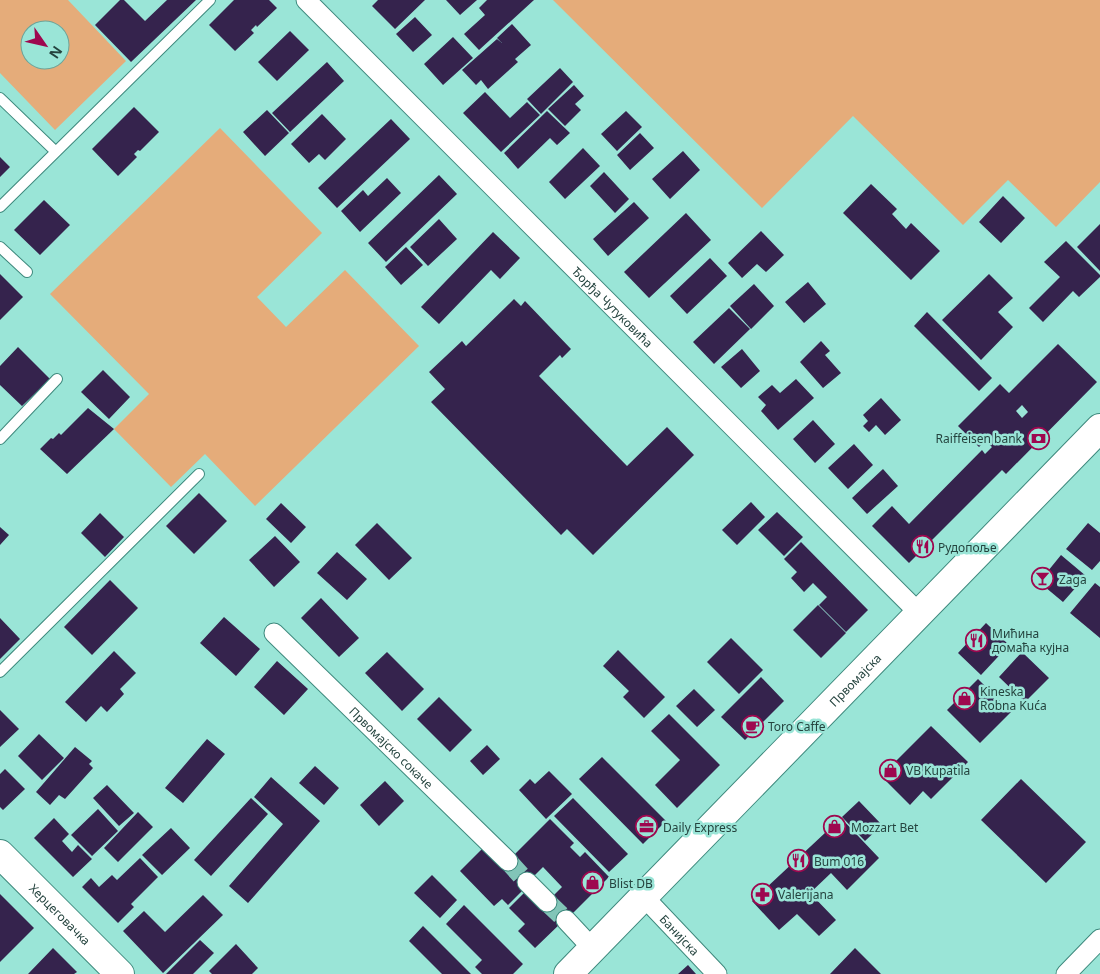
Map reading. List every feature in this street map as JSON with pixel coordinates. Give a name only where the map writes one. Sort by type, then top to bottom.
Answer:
[{"type":"main road","name":"Првомајска","points":[[568,974],[1100,428]]},
{"type":"main road","name":"Херцеговачка","points":[[0,854],[120,974]]},
{"type":"street","name":"Ђорђа Чутуковића","points":[[306,0],[919,613]]},
{"type":"street","name":"Првомајско сокаче","points":[[274,633],[508,861]]},
{"type":"street","points":[[527,882],[547,902]]},
{"type":"street","name":"Банијска","points":[[644,898],[717,974]]},
{"type":"street","points":[[566,920],[594,949]]},
{"type":"street","points":[[1066,974],[1097,949]]},
{"type":"lane","points":[[0,207],[210,0]]},
{"type":"lane","points":[[0,98],[55,151]]},
{"type":"lane","points":[[0,247],[27,272]]},
{"type":"lane","points":[[0,439],[57,379]]},
{"type":"lane","points":[[0,672],[199,474]]},
{"type":"shaded area","points":[[0,0],[68,0],[126,61],[55,130],[0,73]]},
{"type":"shaded area","points":[[553,0],[1100,0],[1100,182],[1056,227],[1008,180],[963,225],[853,116],[762,208]]},
{"type":"shaded area","points":[[220,128],[322,233],[257,297],[286,327],[345,270],[419,346],[255,506],[205,454],[171,487],[114,429],[149,394],[50,294]]},
{"type":"building","points":[[120,0],[124,0],[145,21],[167,0],[196,0],[131,62],[95,25]]},
{"type":"building","points":[[234,0],[269,0],[277,8],[257,27],[256,25],[251,30],[254,33],[235,51],[209,25]]},
{"type":"building","points":[[378,0],[425,0],[395,29],[372,6]]},
{"type":"building","points":[[446,0],[477,0],[460,15]]},
{"type":"building","points":[[487,0],[534,0],[479,50],[464,34],[485,15],[479,8]]},
{"type":"building","points":[[415,17],[432,35],[413,52],[396,34]]},
{"type":"building","points":[[512,24],[531,45],[515,59],[518,62],[488,89],[481,80],[476,85],[462,70],[497,39],[502,43],[497,38]]},
{"type":"building","points":[[290,31],[309,50],[277,81],[258,62]]},
{"type":"building","points":[[453,37],[473,58],[443,85],[424,64]]},
{"type":"building","points":[[327,62],[344,81],[290,132],[272,113]]},
{"type":"building","points":[[560,68],[573,82],[541,114],[527,99]]},
{"type":"building","points":[[574,85],[584,96],[575,104],[581,110],[565,126],[548,109]]},
{"type":"building","points":[[485,92],[510,118],[527,102],[540,115],[501,152],[463,113]]},
{"type":"building","points":[[134,107],[159,132],[140,151],[138,150],[134,154],[137,157],[118,176],[92,149]]},
{"type":"building","points":[[267,110],[289,133],[265,156],[243,132]]},
{"type":"building","points":[[547,111],[570,133],[557,145],[550,138],[518,169],[504,153]]},
{"type":"building","points":[[626,111],[642,127],[617,151],[601,134]]},
{"type":"building","points":[[322,114],[346,139],[325,160],[319,154],[309,163],[291,144]]},
{"type":"building","points":[[391,119],[410,139],[337,208],[318,188]]},
{"type":"building","points":[[640,133],[654,148],[630,170],[617,155]]},
{"type":"building","points":[[583,148],[600,166],[565,199],[549,182]]},
{"type":"building","points":[[683,151],[700,170],[670,199],[652,179]]},
{"type":"building","points":[[0,157],[10,167],[0,177]]},
{"type":"building","points":[[604,172],[629,199],[615,213],[590,186]]},
{"type":"building","points":[[439,175],[457,194],[386,262],[368,243]]},
{"type":"building","points":[[387,178],[401,193],[360,232],[341,211],[363,190],[368,196]]},
{"type":"building","points":[[871,184],[897,209],[892,214],[906,229],[911,223],[940,251],[911,280],[843,213]]},
{"type":"building","points":[[1003,196],[1025,218],[1001,243],[979,222]]},
{"type":"building","points":[[44,200],[70,225],[40,255],[14,230]]},
{"type":"building","points":[[634,202],[649,218],[608,256],[593,239]]},
{"type":"building","points":[[686,213],[711,240],[649,298],[624,272]]},
{"type":"building","points":[[439,219],[457,239],[428,266],[410,247]]},
{"type":"building","points":[[1100,224],[1100,271],[1077,247]]},
{"type":"building","points":[[761,231],[784,255],[766,272],[757,264],[742,278],[728,263]]},
{"type":"building","points":[[493,232],[520,258],[500,279],[491,270],[439,324],[421,307]]},
{"type":"building","points":[[1066,241],[1100,277],[1079,297],[1073,291],[1043,322],[1029,308],[1060,277],[1044,262]]},
{"type":"building","points":[[406,247],[423,265],[401,285],[385,267]]},
{"type":"building","points":[[710,258],[727,276],[687,314],[670,296]]},
{"type":"building","points":[[0,274],[23,297],[0,320]]},
{"type":"building","points":[[989,274],[1013,298],[998,312],[1013,327],[981,360],[942,320]]},
{"type":"building","points":[[808,282],[826,304],[804,323],[785,302]]},
{"type":"building","points":[[754,284],[774,306],[751,329],[730,306]]},
{"type":"building","points":[[514,299],[521,306],[525,301],[571,349],[562,358],[560,355],[539,376],[627,466],[667,427],[694,455],[593,555],[567,529],[561,535],[431,402],[445,389],[429,372],[462,341],[466,346]]},
{"type":"building","points":[[729,308],[750,329],[714,364],[693,342]]},
{"type":"building","points":[[927,312],[992,378],[979,391],[914,326]]},
{"type":"building","points":[[821,341],[830,351],[825,355],[841,373],[823,388],[800,362]]},
{"type":"building","points":[[1058,344],[1097,382],[1006,474],[1002,470],[909,563],[872,526],[892,506],[909,524],[982,450],[985,454],[992,447],[985,441],[979,447],[958,426],[1000,384],[1009,393]],"holes":[[[1022,405],[1028,412],[1022,418],[1016,411]]]},
{"type":"building","points":[[18,347],[50,379],[22,406],[0,385],[0,366]]},
{"type":"building","points":[[742,349],[760,371],[741,388],[721,367]]},
{"type":"building","points":[[103,370],[130,397],[109,419],[81,392]]},
{"type":"building","points":[[796,379],[814,398],[778,430],[761,411],[766,405],[758,397],[772,385],[780,393]]},
{"type":"building","points":[[881,398],[901,420],[885,435],[876,425],[869,432],[863,426],[868,421],[863,415]]},
{"type":"building","points":[[88,408],[114,429],[67,474],[40,449],[51,438],[53,439],[59,433],[61,435]]},
{"type":"building","points":[[813,420],[835,444],[815,463],[793,439]]},
{"type":"building","points":[[854,444],[873,465],[848,489],[828,468]]},
{"type":"building","points":[[883,469],[898,486],[867,514],[852,498]]},
{"type":"building","points":[[199,493],[227,521],[194,554],[166,526]]},
{"type":"building","points":[[751,502],[765,517],[737,545],[722,530]]},
{"type":"building","points":[[281,503],[306,527],[291,543],[266,519]]},
{"type":"building","points":[[777,512],[803,537],[784,556],[758,530]]},
{"type":"building","points":[[100,513],[124,537],[105,557],[81,533]]},
{"type":"building","points":[[377,523],[412,558],[389,580],[355,545]]},
{"type":"building","points":[[1088,523],[1100,533],[1100,561],[1092,570],[1066,549]]},
{"type":"building","points":[[0,527],[9,535],[0,545]]},
{"type":"building","points":[[275,536],[300,562],[274,587],[249,560]]},
{"type":"building","points":[[801,542],[868,610],[846,632],[819,605],[827,597],[813,583],[804,592],[791,578],[797,572],[784,559]]},
{"type":"building","points":[[337,552],[367,579],[347,600],[317,573]]},
{"type":"building","points":[[1061,555],[1086,576],[1063,602],[1039,582]]},
{"type":"building","points":[[110,580],[138,608],[92,655],[64,627]]},
{"type":"building","points":[[1095,583],[1100,587],[1100,638],[1070,613]]},
{"type":"building","points":[[321,598],[359,638],[339,657],[301,618]]},
{"type":"building","points":[[818,605],[846,633],[821,658],[793,630]]},
{"type":"building","points":[[224,617],[260,649],[236,676],[200,643]]},
{"type":"building","points":[[0,618],[20,639],[0,659]]},
{"type":"building","points":[[986,623],[1009,645],[981,675],[958,653]]},
{"type":"building","points":[[731,638],[763,670],[739,694],[707,662]]},
{"type":"building","points":[[618,650],[665,697],[644,718],[623,697],[629,691],[603,666]]},
{"type":"building","points":[[114,651],[136,673],[120,689],[124,694],[107,712],[101,706],[86,722],[65,702]]},
{"type":"building","points":[[387,652],[424,689],[402,711],[365,673]]},
{"type":"building","points":[[1022,652],[1049,678],[1025,702],[999,677]]},
{"type":"building","points":[[277,661],[308,689],[284,715],[254,687]]},
{"type":"building","points":[[761,677],[784,701],[745,740],[721,717]]},
{"type":"building","points":[[978,679],[1011,712],[980,743],[947,710]]},
{"type":"building","points":[[694,689],[715,710],[697,727],[676,706]]},
{"type":"building","points":[[439,697],[472,730],[450,752],[417,719]]},
{"type":"building","points":[[0,710],[19,729],[0,747]]},
{"type":"building","points":[[669,714],[720,765],[677,808],[655,785],[680,760],[651,731]]},
{"type":"building","points":[[931,726],[968,762],[931,799],[923,791],[910,805],[881,776]]},
{"type":"building","points":[[39,734],[64,758],[42,780],[18,756]]},
{"type":"building","points":[[207,739],[225,754],[183,803],[165,788]]},
{"type":"building","points":[[487,745],[500,759],[483,775],[470,761]]},
{"type":"building","points":[[75,747],[92,761],[89,764],[93,768],[65,799],[59,795],[50,805],[36,792]]},
{"type":"building","points":[[602,757],[666,821],[643,844],[579,779]]},
{"type":"building","points":[[315,766],[339,788],[324,805],[299,783]]},
{"type":"building","points":[[5,769],[25,789],[3,810],[0,807],[0,774]]},
{"type":"building","points":[[549,771],[572,794],[546,819],[519,790],[530,779],[535,784]]},
{"type":"building","points":[[271,777],[320,821],[248,903],[229,886],[283,824],[254,797]]},
{"type":"building","points":[[1021,779],[1086,842],[1046,883],[981,820]]},
{"type":"building","points":[[385,781],[404,801],[379,826],[360,805]]},
{"type":"building","points":[[107,785],[134,813],[119,826],[93,798]]},
{"type":"building","points":[[251,798],[268,814],[211,876],[194,860]]},
{"type":"building","points":[[573,798],[628,854],[609,872],[554,816]]},
{"type":"building","points":[[859,801],[882,825],[865,841],[842,817]]},
{"type":"building","points":[[98,809],[118,831],[92,856],[71,835]]},
{"type":"building","points":[[138,812],[153,827],[118,862],[104,848]]},
{"type":"building","points":[[54,818],[69,834],[62,841],[72,852],[78,845],[92,859],[73,877],[34,838]]},
{"type":"building","points":[[841,818],[879,858],[847,890],[831,873],[810,893],[836,920],[819,936],[797,914],[779,930],[752,901]]},
{"type":"building","points":[[550,819],[574,843],[570,847],[580,857],[585,852],[609,877],[565,921],[546,903],[562,887],[543,867],[527,883],[507,862]]},
{"type":"building","points":[[171,828],[190,848],[162,875],[142,855]]},
{"type":"building","points":[[486,845],[527,886],[508,905],[502,899],[494,906],[460,871]]},
{"type":"building","points":[[140,858],[158,877],[131,904],[134,907],[118,923],[82,887],[91,878],[99,887],[112,875],[117,880]]},
{"type":"building","points":[[432,875],[457,900],[440,918],[414,893]]},
{"type":"building","points":[[529,888],[562,922],[535,948],[518,931],[525,924],[509,908]]},
{"type":"building","points":[[0,894],[34,928],[0,962]]},
{"type":"building","points":[[203,895],[223,915],[163,973],[123,931],[144,911],[165,932]]},
{"type":"building","points":[[464,905],[523,964],[513,974],[482,974],[475,967],[482,960],[446,924]]},
{"type":"building","points":[[423,926],[471,974],[442,974],[409,941]]},
{"type":"building","points":[[200,940],[214,953],[193,974],[166,974]]},
{"type":"building","points":[[236,944],[258,968],[252,974],[212,974],[209,971]]},
{"type":"building","points":[[53,948],[77,972],[74,974],[28,974]]},
{"type":"building","points":[[855,948],[881,974],[830,974]]},
{"type":"building","points":[[688,965],[696,974],[678,974]]},
{"type":"tunnel","points":[[508,861],[527,882]]},
{"type":"tunnel","points":[[547,902],[566,920]]},
{"type":"place","name":"Raiffeisen bank","points":[[1038,438]]},
{"type":"place","name":"Рудопоље","points":[[922,547]]},
{"type":"place","name":"Zaga","points":[[1043,579]]},
{"type":"place","name":"Мићина домаћа кујна","points":[[976,640]]},
{"type":"place","name":"Kineska Robna Kuća","points":[[964,698]]},
{"type":"place","name":"Toro Caffe","points":[[752,726]]},
{"type":"place","name":"VB Kupatila","points":[[890,770]]},
{"type":"place","name":"Daily Express","points":[[647,827]]},
{"type":"place","name":"Mozzart Bet","points":[[835,827]]},
{"type":"place","name":"Bum 016","points":[[798,861]]},
{"type":"place","name":"Blist DB","points":[[593,883]]},
{"type":"place","name":"Valerijana","points":[[762,894]]}]
